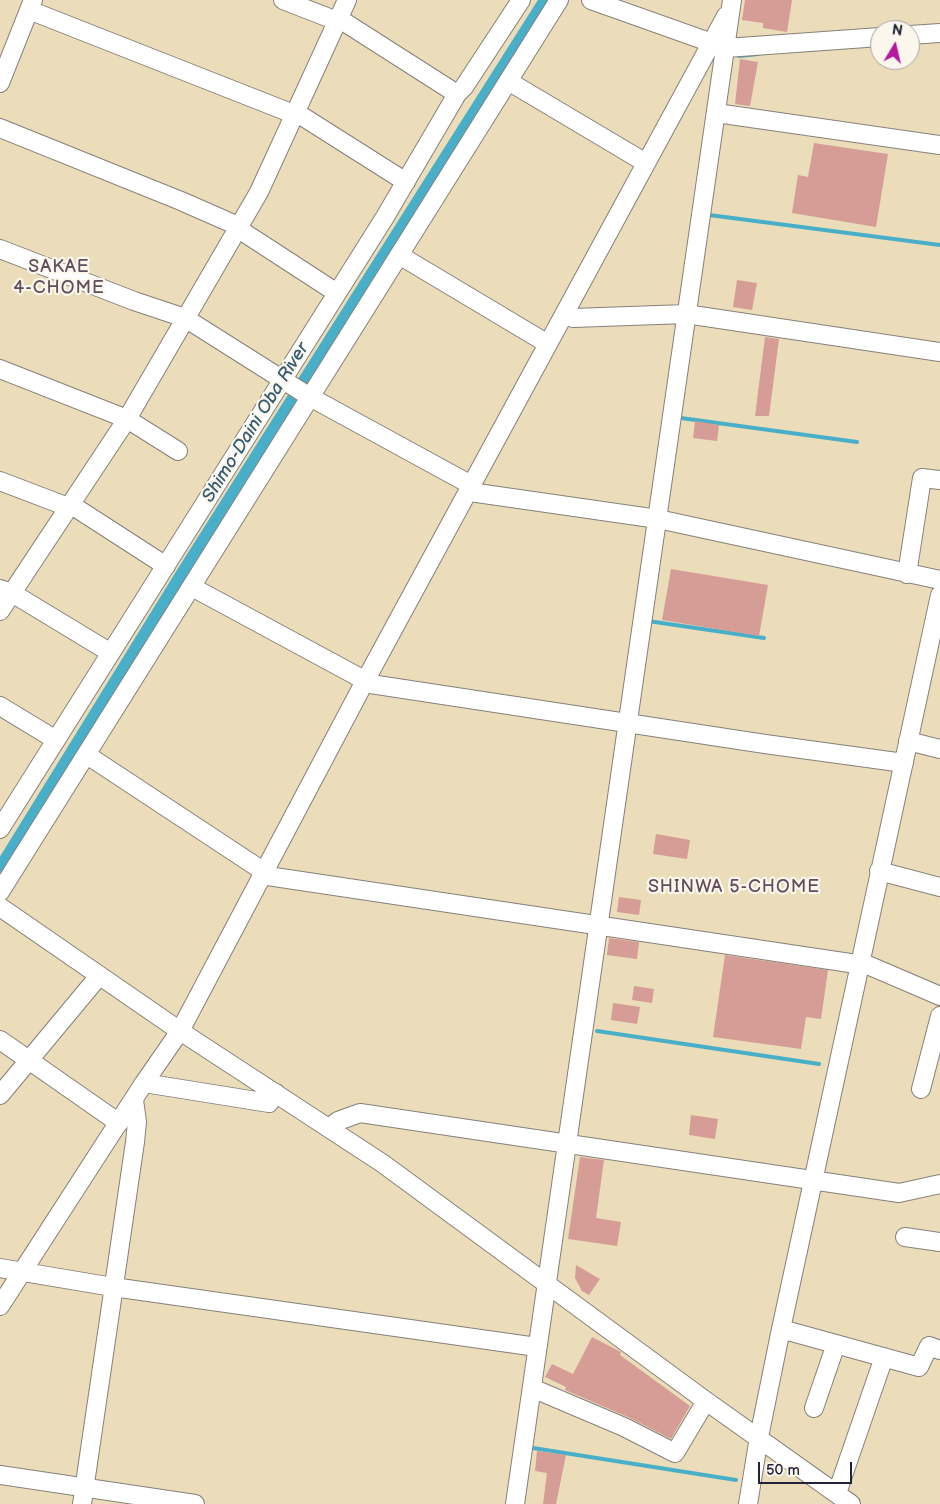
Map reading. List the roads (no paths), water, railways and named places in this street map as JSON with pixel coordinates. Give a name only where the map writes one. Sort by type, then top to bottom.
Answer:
[{"type":"street","points":[[283,0],[337,20],[456,94]]},
{"type":"street","points":[[0,611],[6,591],[69,506],[126,419],[260,192],[347,0]]},
{"type":"street","points":[[0,829],[406,182],[456,94],[464,87],[521,0]]},
{"type":"street","points":[[0,892],[560,0]]},
{"type":"street","points":[[591,0],[719,45],[870,37]]},
{"type":"street","points":[[515,1504],[600,927],[716,112],[719,45],[732,2]]},
{"type":"street","points":[[0,84],[31,5],[296,114],[406,182]]},
{"type":"street","points":[[920,34],[940,33]]},
{"type":"street","points":[[0,1306],[144,1083],[180,1031],[262,873],[472,489],[646,163],[719,45]]},
{"type":"street","points":[[508,81],[646,163]]},
{"type":"street","points":[[716,112],[940,145]]},
{"type":"street","points":[[0,128],[182,200],[238,227],[337,293]]},
{"type":"street","points":[[0,249],[134,302],[185,318],[310,397],[472,489],[743,536],[940,580]]},
{"type":"street","points":[[399,255],[548,344]]},
{"type":"street","points":[[564,315],[573,318],[686,314],[940,352]]},
{"type":"street","points":[[0,369],[126,419],[178,451]]},
{"type":"street","points":[[907,574],[922,478],[940,480]]},
{"type":"street","points":[[0,480],[69,506],[166,566]]},
{"type":"street","points":[[192,587],[365,682],[904,763]]},
{"type":"street","points":[[6,591],[110,653]]},
{"type":"street","points":[[748,1504],[781,1329],[940,595]]},
{"type":"street","points":[[0,706],[56,740]]},
{"type":"street","points":[[908,741],[940,749]]},
{"type":"street","points":[[87,755],[262,873],[600,927],[870,966],[940,996]]},
{"type":"street","points":[[879,871],[940,887]]},
{"type":"street","points":[[0,907],[180,1031],[382,1163],[706,1401],[851,1504]]},
{"type":"street","points":[[0,1095],[99,976]]},
{"type":"street","points":[[921,1089],[940,1016]]},
{"type":"street","points":[[0,1040],[119,1123]]},
{"type":"street","points":[[144,1083],[269,1104],[276,1093]]},
{"type":"street","points":[[83,1496],[135,1142],[137,1122],[134,1100]]},
{"type":"street","points":[[329,1128],[338,1121],[360,1114],[899,1193],[940,1184]]},
{"type":"street","points":[[905,1237],[940,1242]]},
{"type":"street","points":[[0,1268],[113,1287],[537,1347]]},
{"type":"street","points":[[781,1329],[919,1367],[929,1346],[940,1350]]},
{"type":"street","points":[[814,1408],[836,1344]]},
{"type":"street","points":[[837,1493],[884,1357]]},
{"type":"street","points":[[532,1388],[624,1427],[675,1453],[706,1401]]},
{"type":"street","points":[[0,1476],[83,1496],[195,1504]]},
{"type":"waterway","name":"Shimo-Daini Oba River","points":[[0,868],[181,575],[545,0]]},
{"type":"waterway","points":[[739,56],[758,54]]},
{"type":"waterway","points":[[709,215],[940,245]]},
{"type":"waterway","points":[[681,418],[857,442]]},
{"type":"waterway","points":[[648,621],[764,638]]},
{"type":"waterway","points":[[597,1031],[819,1064]]},
{"type":"waterway","points":[[533,1448],[736,1480]]},
{"type":"district","name":"SAKAE 4-CHOME","points":[[59,277]]},
{"type":"district","name":"SHINWA 5-CHOME","points":[[734,887]]}]
